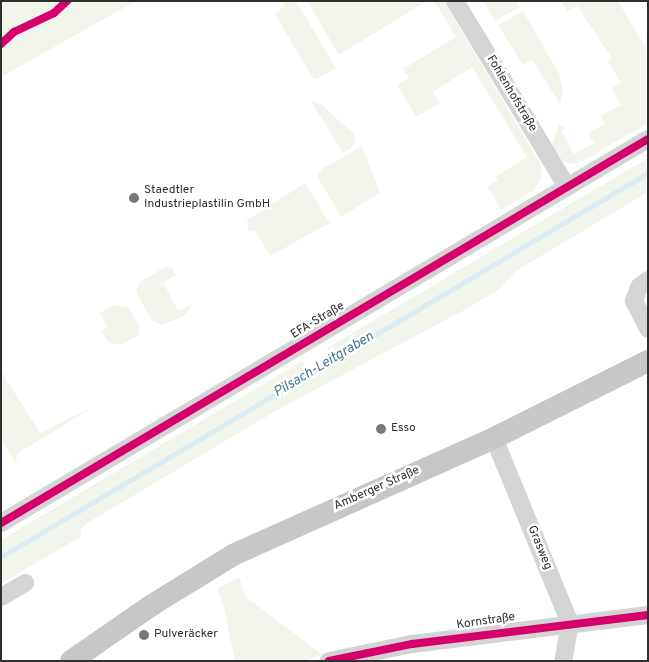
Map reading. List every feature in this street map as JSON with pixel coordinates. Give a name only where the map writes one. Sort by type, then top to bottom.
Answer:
[{"type":"main road","name":"Amberger Straße","points":[[71,661],[167,595],[235,554],[494,438],[648,361]]},
{"type":"main road","name":"Amberger Straße","points":[[96,661],[115,632]]},
{"type":"street","name":"Fohlenhofstraße","points":[[455,1],[567,187]]},
{"type":"street","name":"EFA-Straße","points":[[1,523],[648,139]]},
{"type":"street","points":[[648,280],[639,287],[634,301],[648,330]]},
{"type":"street","name":"Grasweg","points":[[494,438],[570,623]]},
{"type":"street","points":[[1,597],[25,583]]},
{"type":"street","name":"Kornstraße","points":[[329,661],[412,644],[570,623],[648,615]]},
{"type":"street","points":[[562,661],[570,623]]},
{"type":"shaded area","points":[[1,1],[136,1],[1,77]]},
{"type":"shaded area","points":[[283,1],[296,1],[336,68],[317,79],[312,77],[275,14],[285,6]]},
{"type":"shaded area","points":[[307,1],[427,1],[339,55]]},
{"type":"shaded area","points":[[434,1],[444,1],[541,165],[541,179],[534,190],[501,210],[487,186],[498,181],[495,177],[527,157],[472,67],[433,92],[440,103],[416,117],[397,85],[409,78],[403,69],[456,37]]},
{"type":"shaded area","points":[[483,1],[517,1],[520,7],[495,21]]},
{"type":"shaded area","points":[[561,1],[618,1],[648,52],[648,123],[581,162],[570,164],[563,161],[552,146],[559,124],[566,128],[561,131],[574,154],[594,143],[588,133],[605,124],[600,116],[621,105],[612,88],[621,83],[608,61],[612,58],[577,6],[567,11]]},
{"type":"shaded area","points":[[523,11],[559,73],[563,90],[560,104],[532,60],[523,65],[498,25]]},
{"type":"shaded area","points":[[310,100],[322,105],[353,133],[356,140],[351,148],[343,153]]},
{"type":"shaded area","points":[[362,146],[380,193],[341,217],[317,176],[322,169]]},
{"type":"shaded area","points":[[648,158],[648,192],[516,271],[498,290],[470,307],[281,408],[89,522],[81,529],[80,537],[1,584],[1,540],[302,361],[307,369],[331,355],[327,348]]},
{"type":"shaded area","points":[[305,183],[330,223],[270,256],[255,230],[249,232],[247,220]]},
{"type":"shaded area","points":[[165,267],[172,268],[176,275],[163,282],[178,311],[190,305],[191,308],[182,317],[161,325],[151,320],[136,291],[140,282]]},
{"type":"shaded area","points":[[115,305],[128,307],[140,327],[138,336],[120,345],[109,343],[101,331],[108,327],[99,313]]},
{"type":"shaded area","points":[[1,371],[40,433],[95,406],[17,454],[16,464],[1,438]]},
{"type":"shaded area","points":[[239,577],[246,597],[323,655],[303,661],[235,661],[224,607],[217,589]]},
{"type":"waterway","name":"Pilsach-Leitgraben","points":[[1,557],[648,173]]},
{"type":"cycle path","points":[[1,44],[14,32],[54,13],[67,1]]},
{"type":"cycle path","points":[[1,523],[648,139]]},
{"type":"cycle path","points":[[329,661],[412,644],[648,615]]},
{"type":"place","name":"Staedtler Industrieplastilin GmbH","points":[[134,198]]},
{"type":"place","name":"Esso","points":[[381,429]]},
{"type":"place","name":"Pulveräcker","points":[[144,635]]}]
